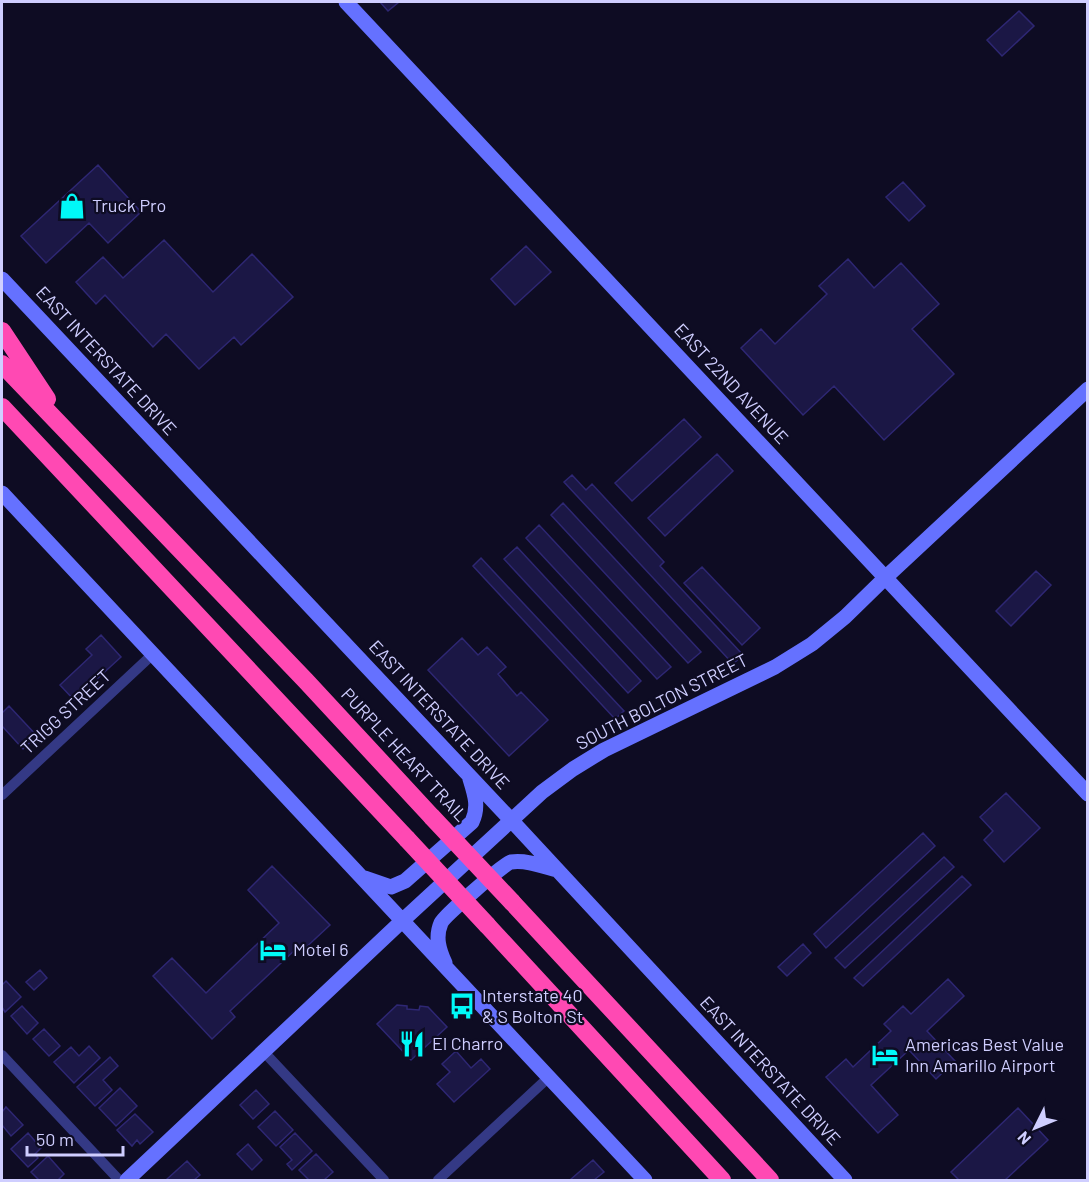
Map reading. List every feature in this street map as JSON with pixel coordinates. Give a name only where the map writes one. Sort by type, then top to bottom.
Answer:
[{"type":"highway","points":[[2,331],[73,438]]},
{"type":"highway","name":"PURPLE HEART TRAIL","points":[[2,364],[306,681],[770,1180]]},
{"type":"highway","points":[[2,407],[407,839],[722,1180]]},
{"type":"highway","points":[[2,420],[38,446]]},
{"type":"main road","name":"EAST 22ND AVENUE","points":[[346,2],[1088,794]]},
{"type":"main road","name":"EAST INTERSTATE DRIVE","points":[[2,279],[511,820],[845,1180]]},
{"type":"main road","name":"SOUTH BOLTON STREET","points":[[127,1180],[511,820],[566,775],[604,750],[776,667],[812,644],[845,617],[1088,389]]},
{"type":"main road","points":[[2,493],[645,1180]]},
{"type":"main road","points":[[362,877],[391,887],[405,881],[472,822],[476,813],[476,796],[470,777]]},
{"type":"main road","points":[[447,968],[440,952],[437,935],[442,920],[508,863],[527,861],[557,870]]},
{"type":"street","name":"TRIGG STREET","points":[[2,795],[153,654]]},
{"type":"street","points":[[264,1052],[384,1180]]},
{"type":"street","points":[[2,1055],[119,1180]]},
{"type":"street","points":[[438,1180],[549,1077]]},
{"type":"building","points":[[380,2],[399,2],[388,11]]},
{"type":"building","points":[[1019,11],[1034,26],[1002,56],[987,40]]},
{"type":"building","points":[[98,165],[141,212],[108,243],[89,223],[46,263],[21,236]]},
{"type":"building","points":[[903,182],[925,206],[909,221],[886,197]]},
{"type":"building","points":[[164,240],[213,292],[252,254],[293,297],[241,345],[234,337],[199,369],[166,334],[153,347],[105,295],[96,304],[76,282],[103,257],[123,278]]},
{"type":"building","points":[[526,246],[551,272],[515,305],[491,279]]},
{"type":"building","points":[[848,259],[874,288],[901,263],[939,304],[912,329],[954,374],[884,440],[834,386],[803,415],[741,348],[761,329],[775,344],[827,294],[819,286]]},
{"type":"building","points":[[684,419],[701,437],[632,501],[615,483]]},
{"type":"building","points":[[717,454],[733,471],[665,536],[648,518]]},
{"type":"building","points":[[572,475],[586,490],[592,484],[664,562],[660,566],[743,655],[733,664],[564,482]]},
{"type":"building","points":[[563,503],[701,652],[688,663],[551,515]]},
{"type":"building","points":[[539,525],[671,667],[657,679],[526,538]]},
{"type":"building","points":[[517,547],[641,681],[628,693],[504,559]]},
{"type":"building","points":[[481,558],[624,711],[615,719],[473,566]]},
{"type":"building","points":[[702,567],[760,628],[742,645],[684,583]]},
{"type":"building","points":[[1036,571],[1051,585],[1011,626],[996,611]]},
{"type":"building","points":[[101,635],[121,657],[74,700],[60,685],[92,655],[86,649]]},
{"type":"building","points":[[462,638],[478,655],[487,647],[506,667],[498,674],[517,696],[521,692],[548,720],[509,756],[428,670]]},
{"type":"building","points":[[9,706],[37,736],[23,749],[2,726],[2,713]]},
{"type":"building","points":[[1006,793],[1040,828],[1004,862],[984,840],[993,831],[980,817]]},
{"type":"building","points":[[923,833],[935,846],[826,948],[814,934]]},
{"type":"building","points":[[944,857],[954,867],[845,968],[835,958]]},
{"type":"building","name":"Motel 6","points":[[272,866],[330,925],[301,952],[297,948],[230,1011],[235,1017],[212,1039],[153,976],[172,958],[206,993],[279,923],[248,890]]},
{"type":"building","points":[[962,876],[971,885],[863,986],[854,978]]},
{"type":"building","points":[[803,944],[811,953],[787,976],[778,967]]},
{"type":"building","points":[[40,970],[47,978],[34,990],[26,982]]},
{"type":"building","name":"Americas Best Value Inn Amarillo Airport","points":[[948,979],[964,996],[927,1031],[955,1061],[936,1079],[909,1050],[871,1085],[898,1115],[878,1133],[826,1077],[846,1059],[853,1067],[891,1031],[884,1024],[903,1006],[911,1014]]},
{"type":"building","points":[[6,981],[21,997],[5,1012],[2,1007],[2,985]]},
{"type":"building","name":"El Charro","points":[[397,1005],[419,1010],[420,1006],[428,1007],[447,1027],[411,1060],[377,1024]]},
{"type":"building","points":[[22,1006],[38,1023],[27,1034],[11,1016]]},
{"type":"building","points":[[44,1029],[60,1046],[49,1056],[33,1039]]},
{"type":"building","points":[[89,1046],[100,1058],[74,1083],[54,1062],[71,1047],[79,1056]]},
{"type":"building","points":[[456,1051],[471,1068],[481,1059],[490,1069],[454,1102],[437,1084],[450,1072],[442,1064]]},
{"type":"building","points":[[110,1057],[118,1066],[103,1080],[112,1090],[95,1106],[77,1087]]},
{"type":"building","points":[[120,1088],[137,1106],[116,1126],[99,1108]]},
{"type":"building","points":[[256,1090],[269,1104],[253,1119],[240,1105]]},
{"type":"building","points":[[6,1107],[23,1125],[11,1136],[2,1125],[2,1112]]},
{"type":"building","points":[[1018,1108],[1048,1140],[1005,1180],[959,1180],[951,1172]]},
{"type":"building","points":[[275,1111],[293,1130],[276,1146],[258,1127]]},
{"type":"building","points":[[135,1114],[153,1132],[140,1144],[137,1140],[132,1146],[117,1130]]},
{"type":"building","points":[[28,1133],[41,1148],[35,1154],[38,1158],[28,1167],[11,1149]]},
{"type":"building","points":[[295,1133],[312,1151],[292,1170],[287,1164],[292,1160],[280,1147]]},
{"type":"building","points":[[248,1144],[262,1160],[252,1170],[237,1154]]},
{"type":"building","points":[[316,1154],[333,1172],[324,1180],[306,1180],[308,1179],[299,1170]]},
{"type":"building","points":[[48,1156],[64,1174],[58,1180],[39,1180],[31,1172]]},
{"type":"building","points":[[593,1160],[604,1172],[594,1180],[570,1180]]},
{"type":"building","points":[[187,1161],[200,1175],[194,1180],[166,1180]]},
{"type":"place","name":"Truck Pro","points":[[72,206]]},
{"type":"place","name":"Motel 6","points":[[273,950]]},
{"type":"place","name":"Interstate 40 & S Bolton St","points":[[462,1006]]},
{"type":"place","name":"El Charro","points":[[412,1044]]},
{"type":"place","name":"Americas Best Value Inn Amarillo Airport","points":[[885,1055]]}]
